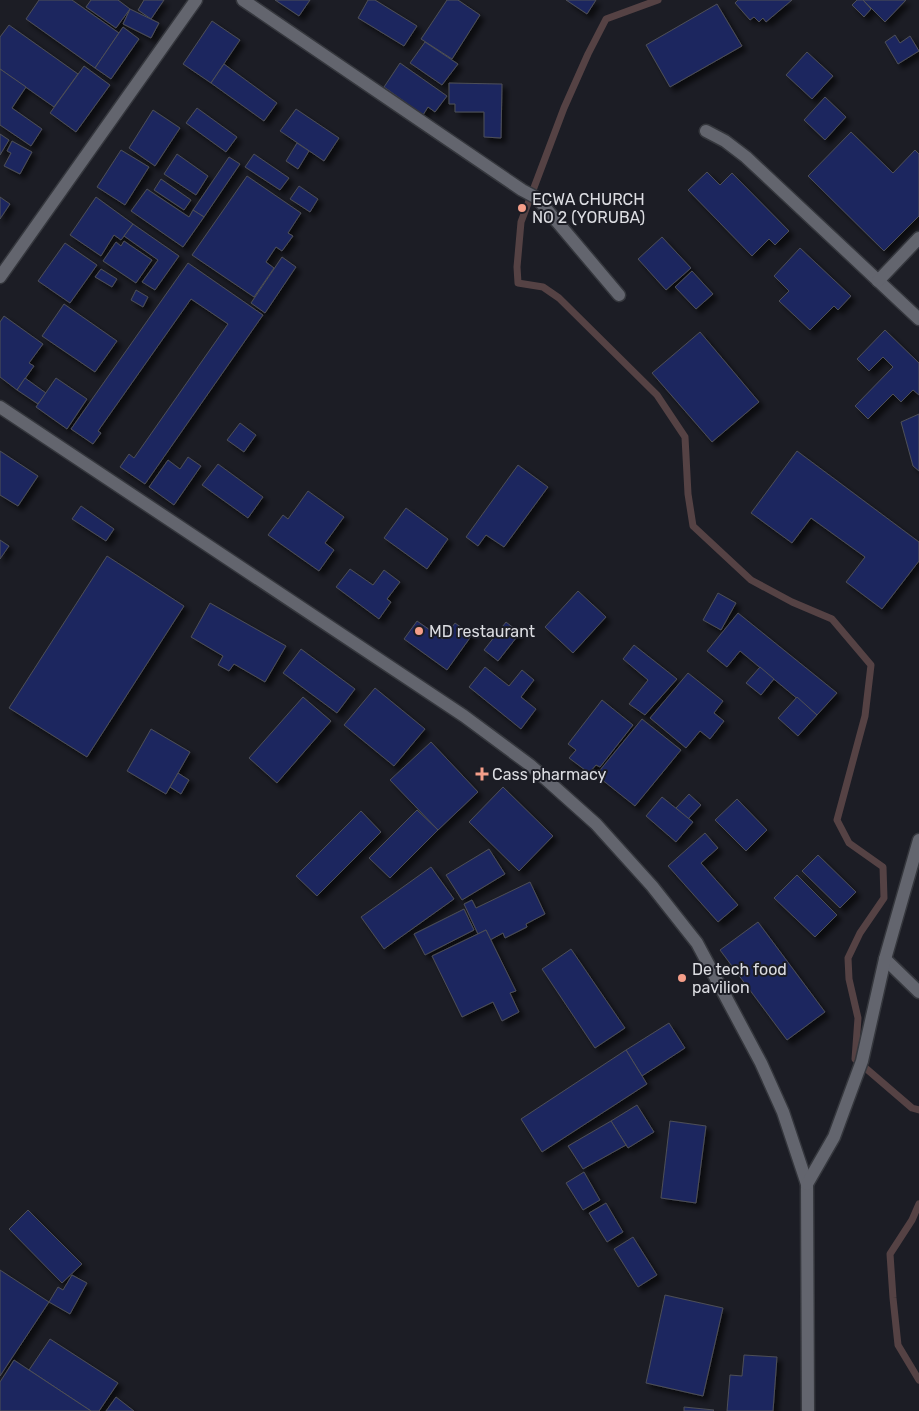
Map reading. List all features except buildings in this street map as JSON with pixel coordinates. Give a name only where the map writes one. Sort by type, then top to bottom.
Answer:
[{"type":"street","points":[[0,277],[196,0]]},
{"type":"street","points":[[243,0],[522,190],[537,198],[619,295]]},
{"type":"street","points":[[706,131],[725,141],[746,157],[919,319]]},
{"type":"street","points":[[878,281],[919,238]]},
{"type":"street","points":[[0,407],[464,716],[530,765],[596,824],[652,886],[697,943],[761,1063],[783,1112],[807,1184],[808,1411]]},
{"type":"street","points":[[807,1184],[834,1137],[862,1061],[885,959],[919,840]]},
{"type":"street","points":[[885,959],[919,992]]},
{"type":"waterway","points":[[658,0],[606,19],[588,54],[564,108],[521,222],[517,267],[518,283],[543,287],[559,298],[657,395],[685,437],[688,494],[693,526],[751,580],[792,602],[832,619],[871,665],[865,716],[837,820],[849,843],[883,867],[884,898],[860,933],[848,958],[849,979],[858,1018],[855,1059],[912,1108],[919,1110]]},
{"type":"waterway","points":[[919,1204],[912,1220],[890,1254],[898,1345],[919,1380]]},
{"type":"place","name":"ECWA CHURCH NO 2 (YORUBA)","points":[[522,208]]},
{"type":"place","name":"MD restaurant","points":[[419,631]]},
{"type":"place","name":"Cass pharmacy","points":[[482,774]]},
{"type":"place","name":"De tech food pavilion","points":[[682,978]]}]
